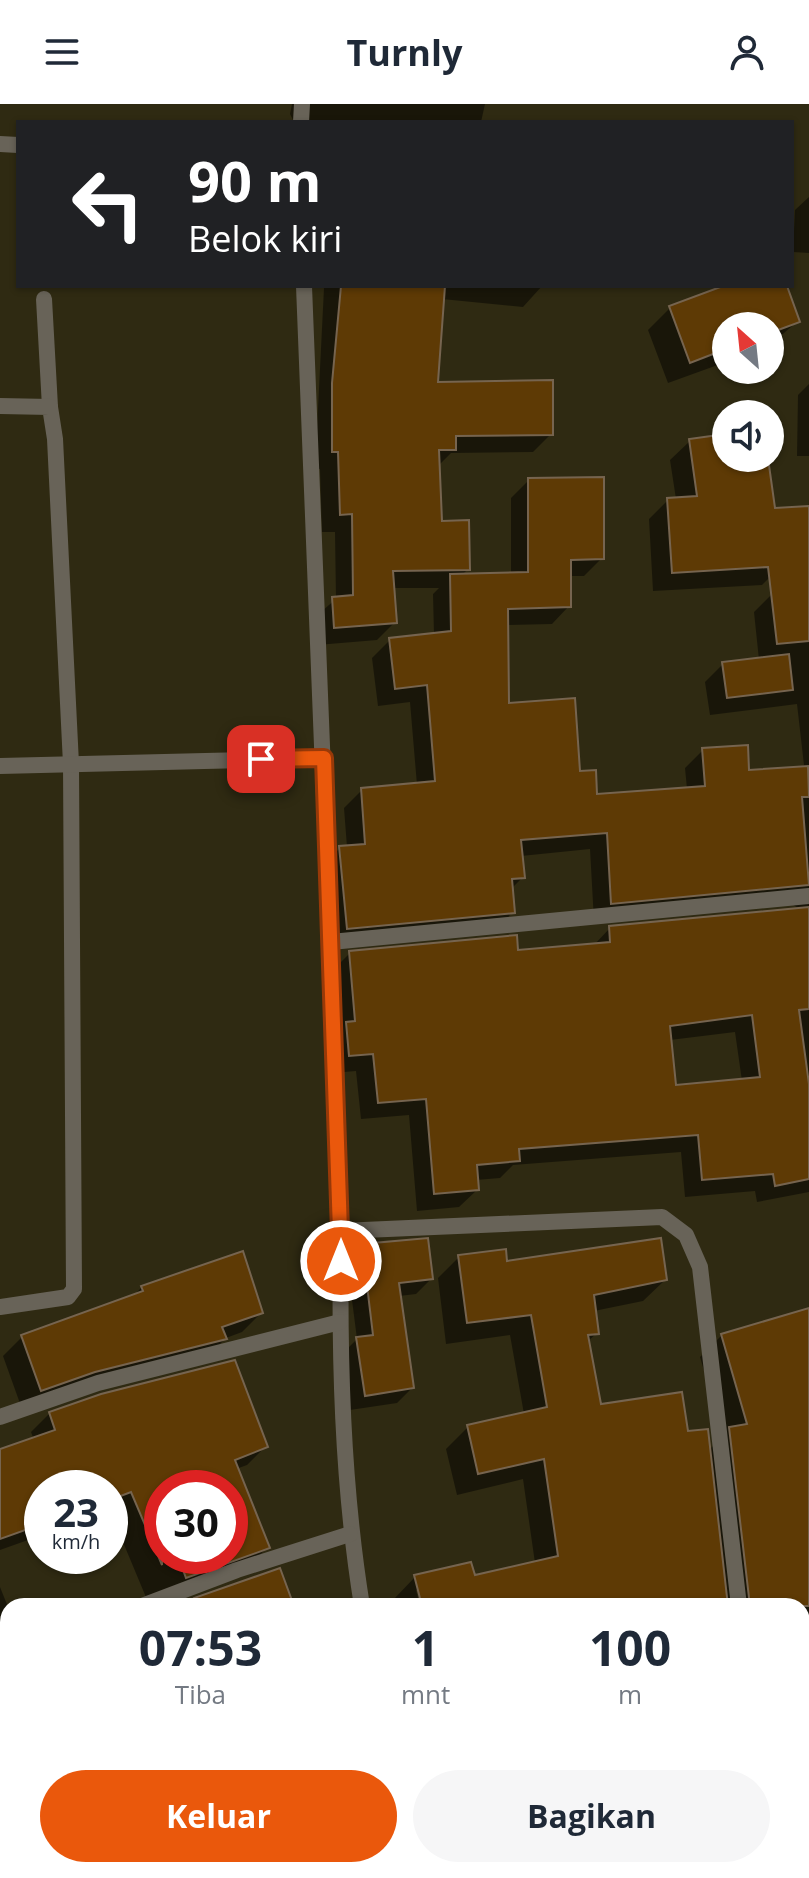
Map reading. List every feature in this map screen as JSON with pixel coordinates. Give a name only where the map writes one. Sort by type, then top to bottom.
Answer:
[{"type":"street","points":[[304,288],[331,942],[341,1231],[340,1322],[350,1534],[361,1598]]},
{"type":"street","points":[[0,1307],[68,1297],[74,1289],[71,764],[55,439],[50,407],[44,299]]},
{"type":"street","points":[[0,406],[50,407]]},
{"type":"street","points":[[0,766],[324,758]]},
{"type":"street","points":[[331,942],[809,896]]},
{"type":"street","points":[[341,1231],[662,1217],[686,1235],[700,1267],[738,1598]]},
{"type":"street","points":[[0,1417],[98,1383],[340,1322]]},
{"type":"street","points":[[163,1598],[237,1570],[350,1534]]},
{"type":"building","points":[[341,288],[445,288],[438,382],[553,380],[553,435],[456,436],[456,450],[439,450],[442,521],[469,520],[470,570],[393,571],[397,623],[334,628],[332,597],[353,595],[352,514],[340,515],[338,452],[332,452],[332,383]]},
{"type":"building","points":[[718,288],[788,288],[800,322],[784,328],[784,312],[712,312],[712,354],[690,363],[669,306]]},
{"type":"building","points":[[712,436],[712,472],[770,472],[775,508],[809,506],[809,641],[777,644],[768,567],[672,573],[667,498],[697,496],[689,439]]},
{"type":"building","points":[[604,477],[604,559],[571,560],[571,607],[508,609],[509,703],[575,698],[580,771],[596,770],[597,794],[705,786],[702,748],[748,745],[749,770],[808,766],[809,797],[802,797],[809,885],[611,904],[607,833],[521,840],[525,878],[512,879],[515,913],[347,929],[339,846],[365,844],[361,788],[435,781],[427,685],[395,689],[389,638],[451,631],[450,574],[528,572],[528,478]]},
{"type":"building","points":[[789,654],[793,690],[727,698],[722,662]]},
{"type":"building","points":[[809,907],[809,1009],[799,1010],[809,1084],[809,1179],[775,1186],[773,1174],[702,1180],[698,1135],[519,1149],[520,1161],[477,1165],[479,1190],[434,1194],[426,1099],[378,1103],[373,1054],[349,1056],[346,1022],[355,1021],[349,951],[517,935],[518,950],[610,942],[609,926]],"holes":[[[752,1015],[760,1077],[676,1085],[670,1026]]]},
{"type":"building","points":[[428,1238],[433,1279],[399,1283],[414,1388],[365,1396],[356,1337],[373,1335],[362,1244]]},
{"type":"building","points":[[661,1238],[667,1280],[594,1295],[599,1334],[588,1335],[601,1404],[682,1392],[688,1431],[708,1429],[727,1598],[420,1598],[414,1575],[471,1562],[475,1575],[558,1556],[544,1459],[478,1474],[467,1425],[547,1407],[531,1315],[467,1323],[458,1255],[506,1249],[507,1261]]},
{"type":"building","points":[[243,1251],[263,1313],[222,1327],[227,1339],[95,1372],[41,1391],[21,1335],[143,1291],[141,1286]]},
{"type":"building","points":[[809,1308],[809,1598],[749,1598],[729,1427],[747,1424],[721,1334]]},
{"type":"building","points":[[235,1360],[268,1447],[235,1460],[239,1470],[144,1470],[144,1523],[131,1492],[128,1493],[128,1470],[24,1470],[24,1530],[0,1539],[0,1449],[55,1430],[49,1412],[101,1394]]},
{"type":"building","points":[[248,1493],[270,1548],[248,1556]]},
{"type":"building","points":[[280,1568],[291,1598],[194,1598]]},
{"type":"route","points":[[261,759],[324,758],[341,1261]]}]
